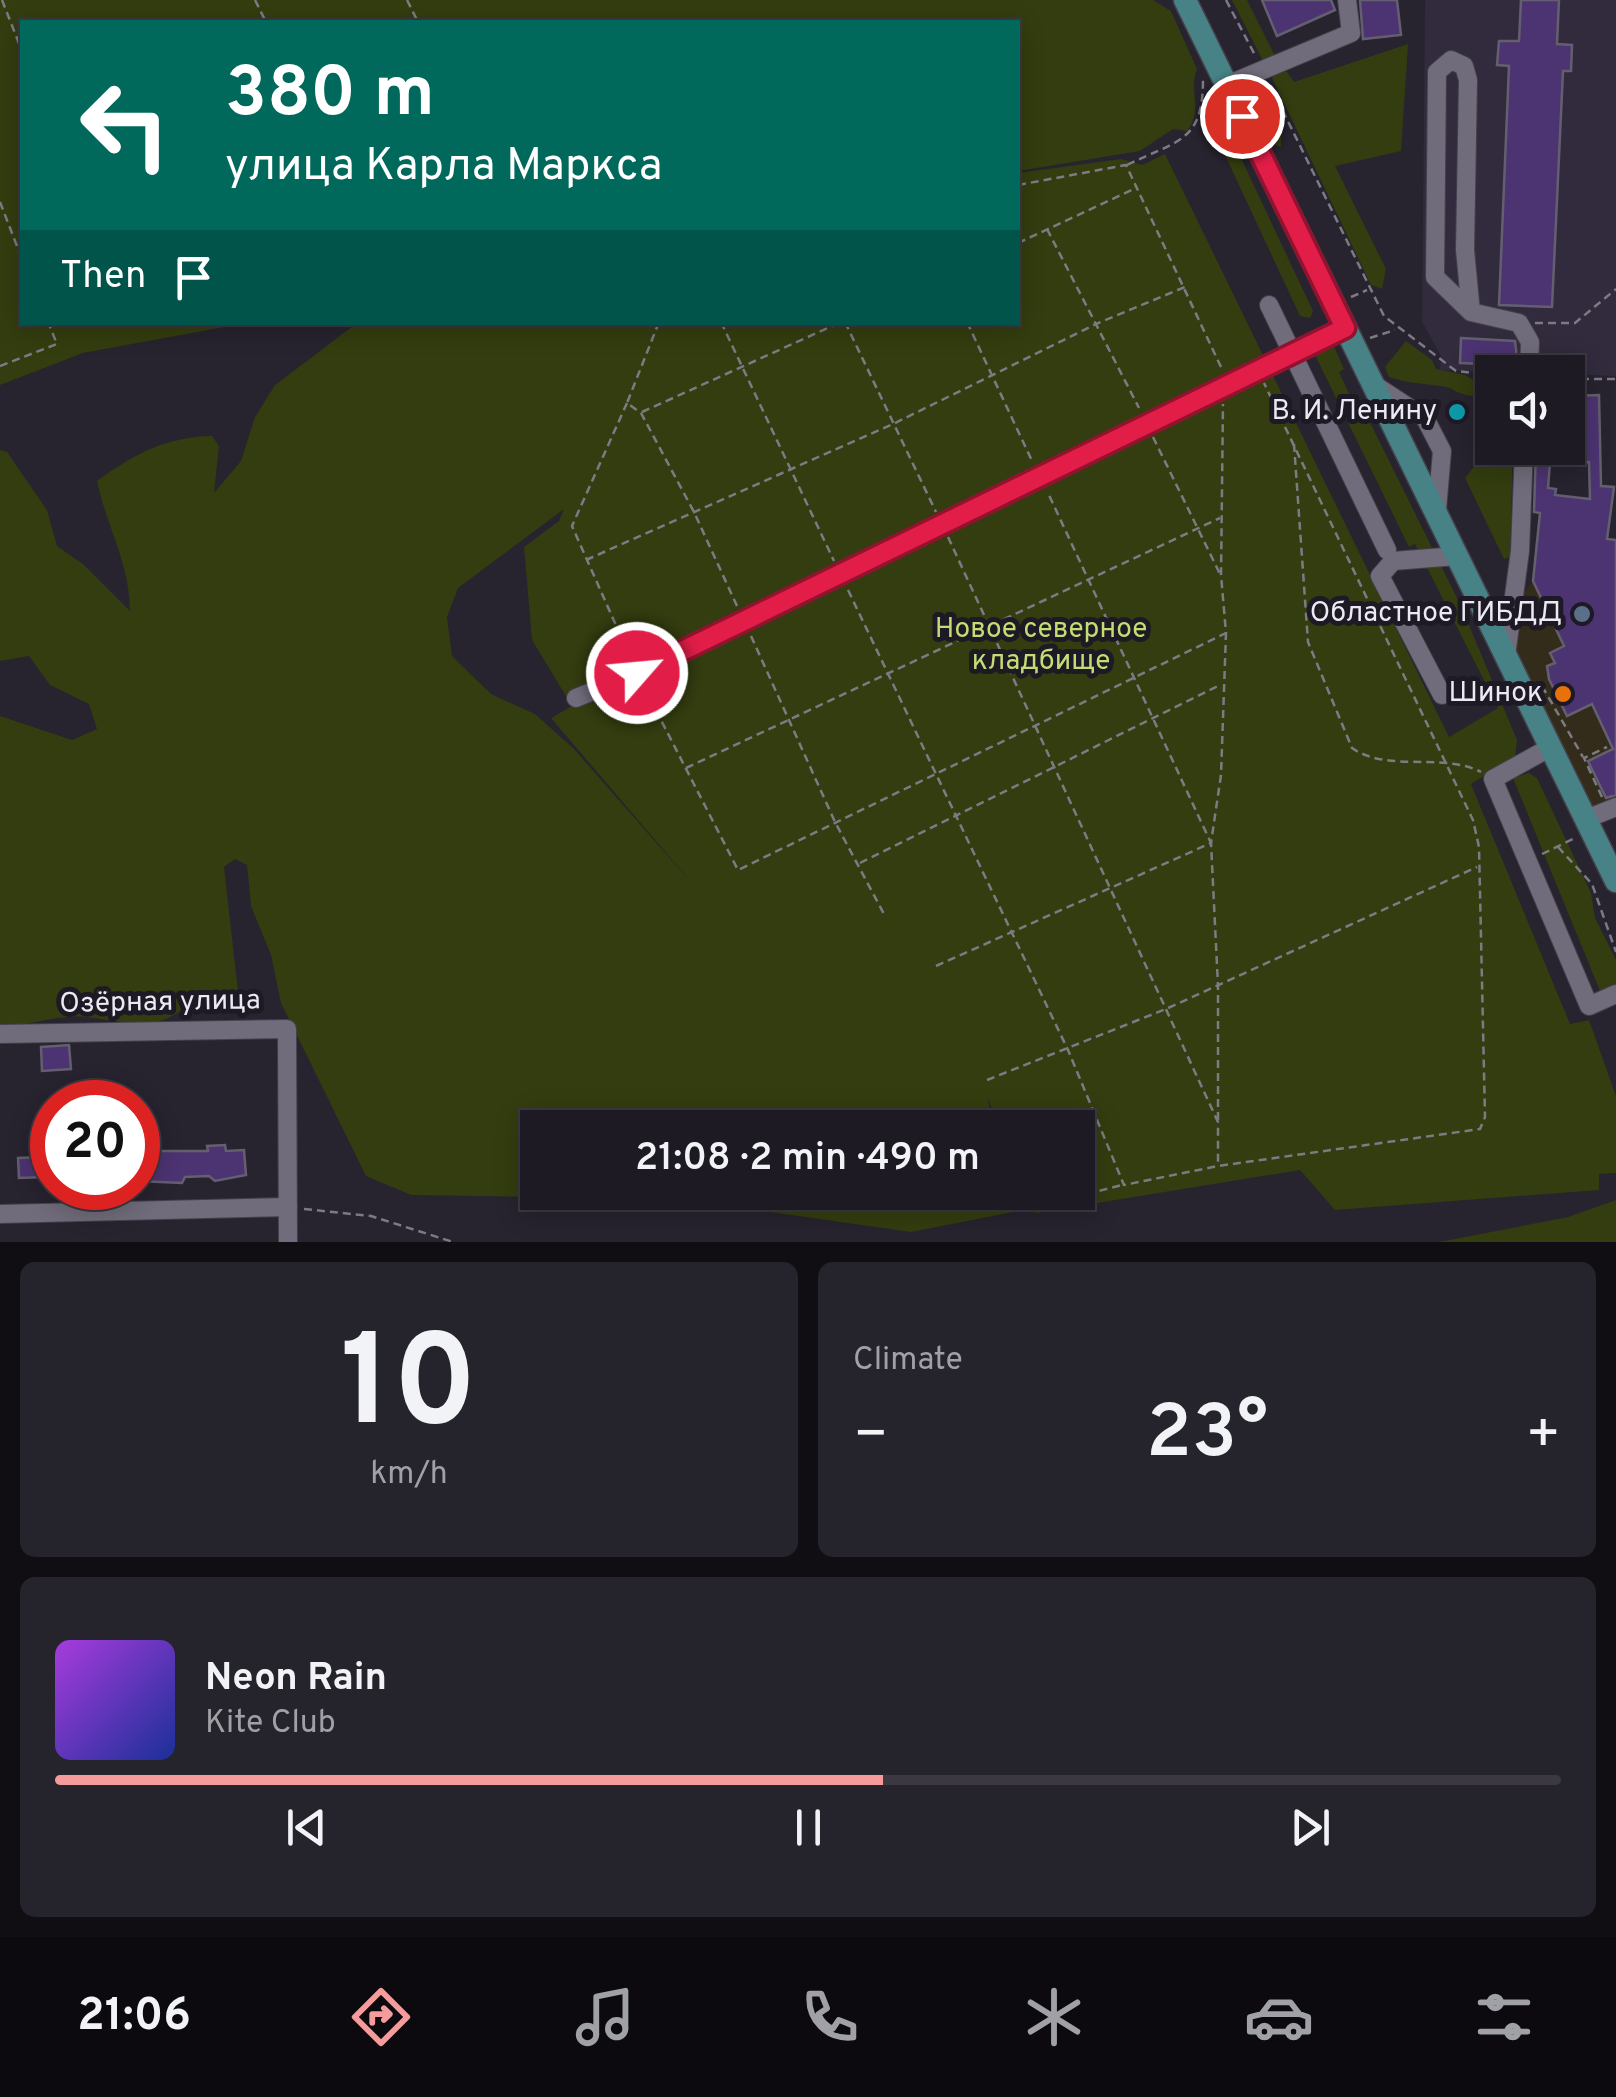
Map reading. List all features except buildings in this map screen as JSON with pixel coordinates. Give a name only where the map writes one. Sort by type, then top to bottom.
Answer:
[{"type":"main road","points":[[1185,0],[1506,656],[1559,740],[1586,819],[1616,881]]},
{"type":"street","points":[[1226,85],[1352,33],[1347,0]]},
{"type":"street","points":[[1471,312],[1465,250],[1468,80],[1464,66],[1452,60],[1437,72],[1432,258],[1435,277],[1471,312],[1520,323],[1530,342],[1530,355]]},
{"type":"street","points":[[1269,305],[1386,550]]},
{"type":"street","points":[[576,698],[637,673],[1292,354],[1350,336]]},
{"type":"street","points":[[1373,384],[1426,418],[1442,451],[1437,515]]},
{"type":"street","points":[[1506,656],[1520,551],[1523,465]]},
{"type":"street","points":[[1442,695],[1380,576],[1393,561],[1457,556]]},
{"type":"street","points":[[1559,740],[1493,778],[1590,1006],[1616,994]]},
{"type":"street","points":[[1586,819],[1616,807]]},
{"type":"street","name":"Озёрная улица","points":[[0,1034],[287,1028],[288,1242]]},
{"type":"street","points":[[0,1214],[288,1207]]},
{"type":"path","points":[[2,0],[20,46]]},
{"type":"path","points":[[1226,0],[1368,290],[1397,329],[1456,372],[1475,374]]},
{"type":"path","points":[[1020,184],[1126,166],[1192,131],[1200,120],[1203,76]]},
{"type":"path","points":[[1126,166],[1185,287],[1226,386],[1221,575],[1226,633],[1221,684],[1221,775],[1211,844],[1218,986],[1218,1166]]},
{"type":"path","points":[[1020,242],[1137,187]]},
{"type":"path","points":[[0,202],[20,253]]},
{"type":"path","points":[[1047,229],[1221,575]]},
{"type":"path","points":[[585,560],[893,424],[1096,324],[1185,287]]},
{"type":"path","points":[[1520,323],[1575,324],[1616,289]]},
{"type":"path","points":[[0,366],[57,344],[49,325]]},
{"type":"path","points":[[722,325],[1068,1050],[1124,1185]]},
{"type":"path","points":[[641,413],[836,325]]},
{"type":"path","points":[[844,325],[1037,726],[1218,1122]]},
{"type":"path","points":[[969,325],[1156,718],[1211,844]]},
{"type":"path","points":[[1350,336],[1397,329]]},
{"type":"path","points":[[1095,1192],[1218,1166],[1480,1129],[1485,1118],[1474,820],[1258,370]]},
{"type":"path","points":[[1585,379],[1616,379]]},
{"type":"path","points":[[627,403],[572,526],[637,673],[738,870],[1226,633]]},
{"type":"path","points":[[1294,443],[1308,642],[1352,748],[1366,758],[1448,762],[1493,778]]},
{"type":"path","points":[[686,768],[1222,517]]},
{"type":"path","points":[[858,864],[1221,684]]},
{"type":"path","points":[[1559,740],[1584,758]]},
{"type":"path","points":[[936,966],[1211,844]]},
{"type":"path","points":[[1558,846],[1592,884],[1616,952]]},
{"type":"path","points":[[988,1080],[1166,1009],[1478,867]]},
{"type":"path","points":[[288,1207],[371,1216],[453,1242]]},
{"type":"shaded area","points":[[1425,0],[1616,0],[1616,376],[1585,375],[1585,355],[1475,355],[1475,371],[1440,370],[1441,356],[1422,322]]},
{"type":"shaded area","points":[[1533,581],[1616,758],[1616,800],[1587,812],[1514,655],[1521,598]]},
{"type":"green space","points":[[0,0],[1153,0],[1171,11],[1197,69],[1194,115],[1187,131],[1173,129],[1140,151],[1020,171],[1020,20],[20,20],[20,325],[235,325],[83,353],[0,385]]},
{"type":"green space","points":[[1232,0],[1247,0],[1275,56],[1263,61]]},
{"type":"green space","points":[[1408,44],[1401,151],[1335,166],[1386,269],[1382,289],[1371,285],[1272,78],[1276,71],[1287,72],[1294,82]]},
{"type":"green space","points":[[1252,86],[1259,88],[1281,133],[1281,147],[1273,144],[1248,93]]},
{"type":"green space","points":[[1214,117],[1224,122],[1313,311],[1310,318],[1300,316],[1211,125]]},
{"type":"green space","name":"Новое северное кладбище","points":[[1165,154],[1449,737],[1498,708],[1415,544],[1409,547],[1314,353],[1333,344],[1344,369],[1339,372],[1351,398],[1357,396],[1461,606],[1517,740],[1515,757],[1471,784],[1570,1024],[1589,1020],[1616,1096],[1616,1173],[1599,1174],[1599,1190],[1335,1210],[1300,1170],[1095,1203],[1095,1110],[993,1110],[987,1097],[990,1110],[520,1110],[520,1197],[411,1195],[366,1176],[281,1003],[271,955],[251,906],[247,865],[235,859],[224,867],[239,1000],[206,990],[176,1014],[150,1023],[75,1017],[0,1027],[0,716],[72,740],[97,729],[89,704],[50,685],[29,656],[0,661],[0,450],[7,452],[47,510],[57,546],[83,564],[130,611],[122,560],[97,481],[151,449],[212,436],[219,446],[214,493],[241,461],[255,417],[275,385],[354,325],[1020,325],[1020,173],[1121,159],[1142,165]],"holes":[[[564,509],[559,521],[524,547],[532,640],[572,706],[551,718],[696,888],[574,749],[535,714],[491,694],[452,656],[447,617],[458,588]]]},
{"type":"green space","points":[[1406,341],[1432,360],[1436,369],[1475,381],[1475,391],[1473,396],[1464,395],[1445,387],[1389,377],[1385,367]]},
{"type":"green space","points":[[1475,465],[1513,465],[1510,557],[1504,559],[1465,478]]},
{"type":"green space","points":[[1529,773],[1537,778],[1591,893],[1595,918],[1616,960],[1616,985],[1600,991],[1513,778]]},
{"type":"green space","points":[[1616,1200],[1616,1242],[1439,1242],[1568,1217]]},
{"type":"green space","points":[[757,1210],[1023,1210],[911,1232]]},
{"type":"place","name":"В. И. Ленину","points":[[1457,412]]},
{"type":"place","name":"Областное ГИБДД","points":[[1582,614]]},
{"type":"place","name":"Шинок","points":[[1563,694]]},
{"type":"route","points":[[637,673],[1345,328],[1242,116]]}]
